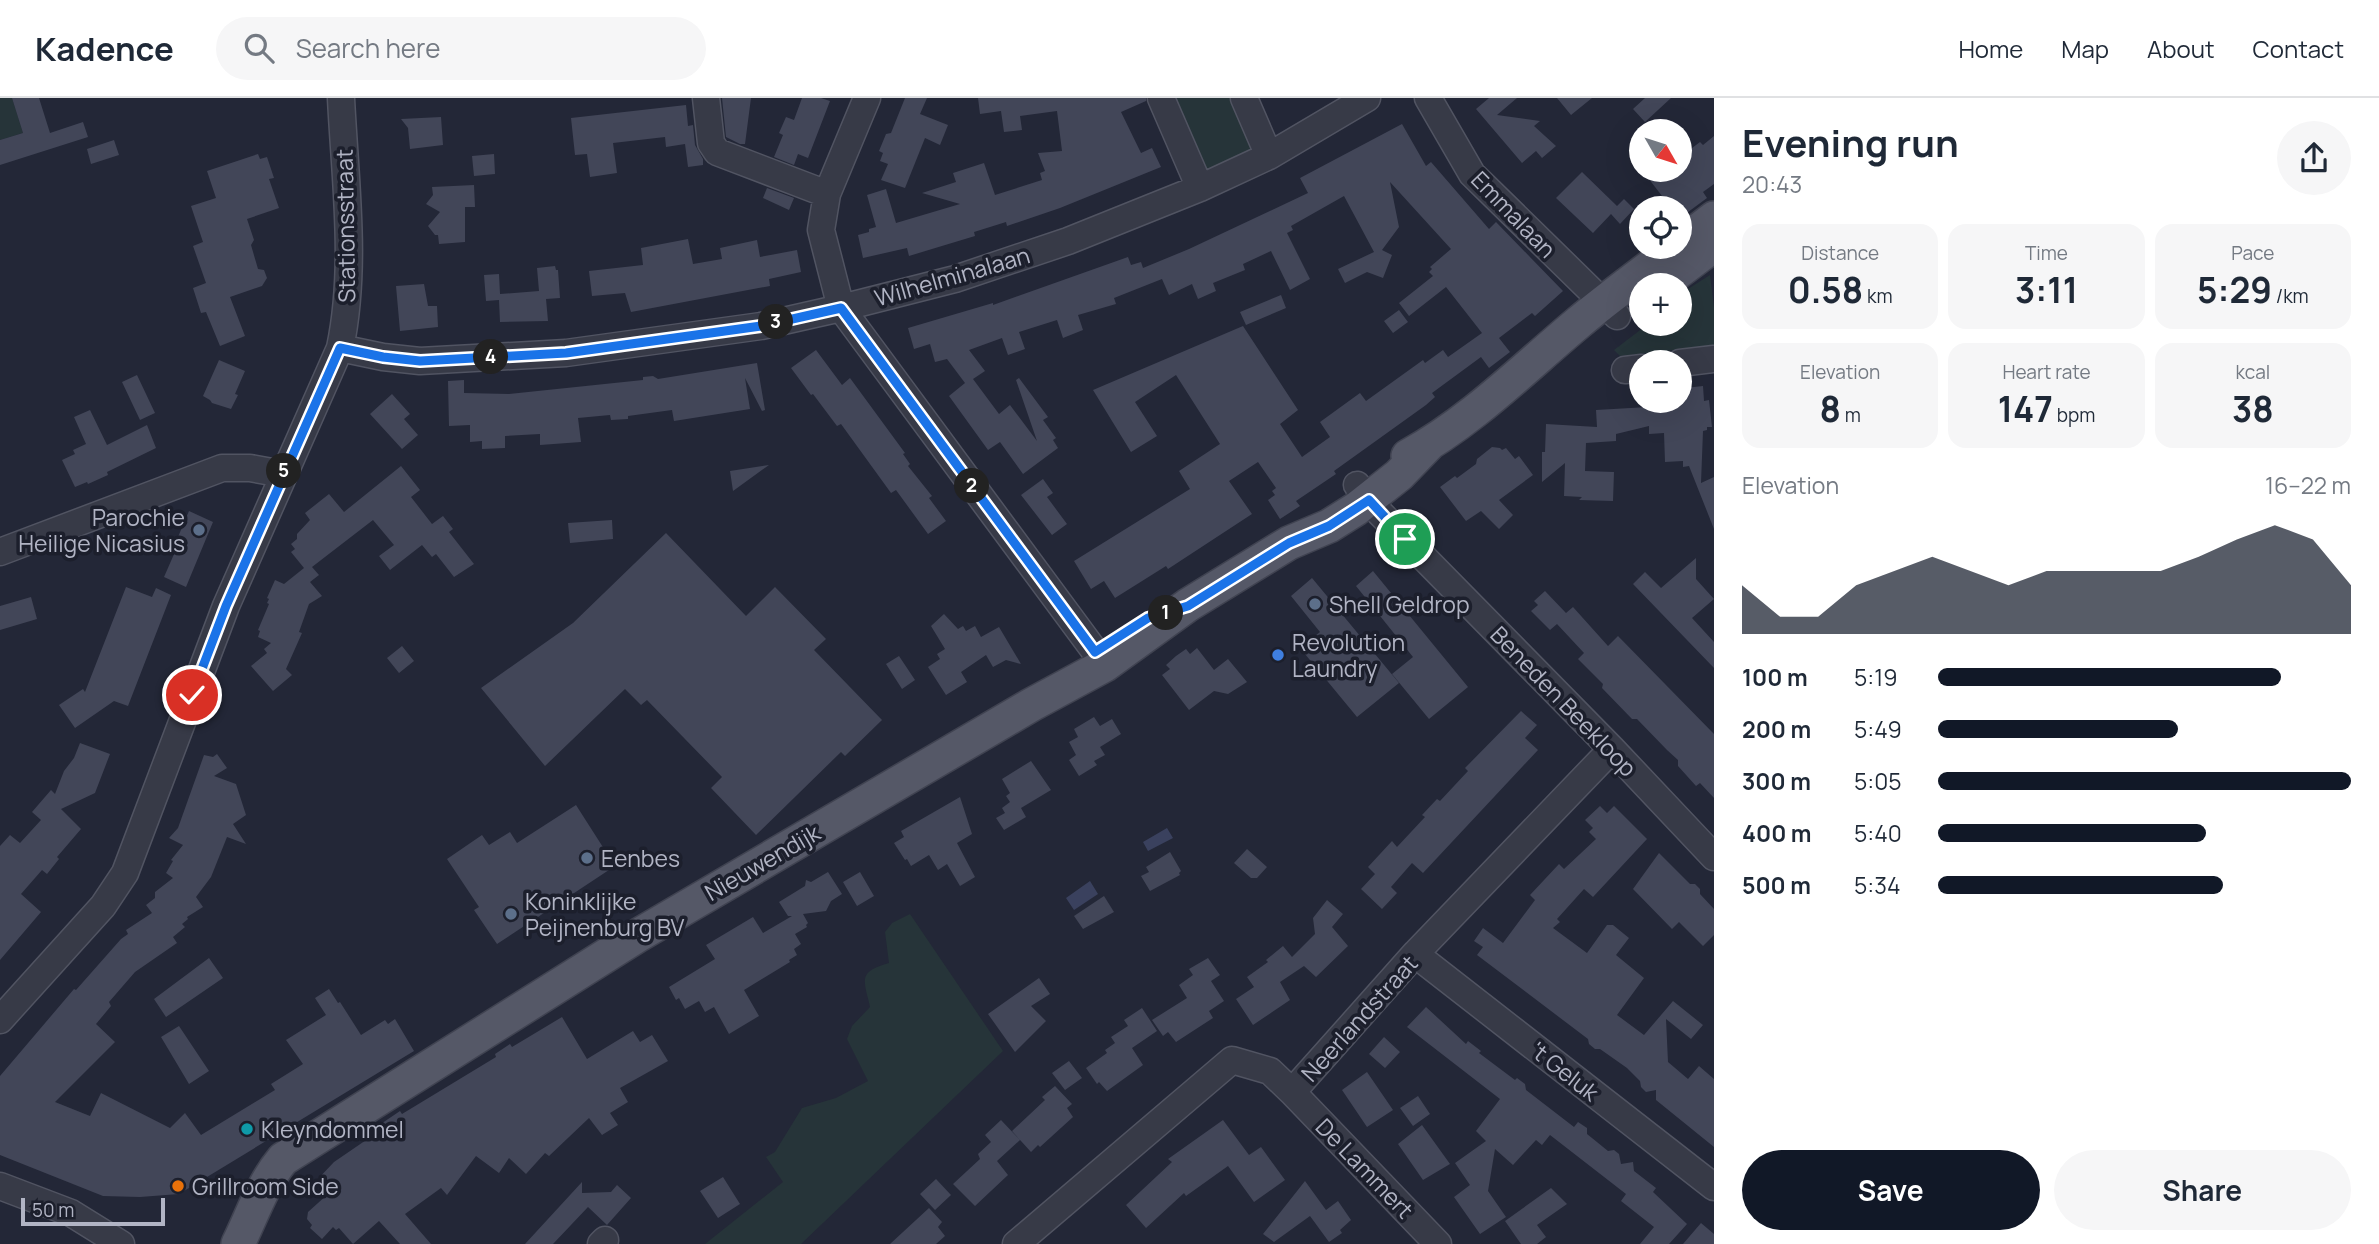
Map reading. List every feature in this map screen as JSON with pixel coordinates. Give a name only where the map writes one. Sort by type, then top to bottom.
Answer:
[{"type":"main road","name":"Nieuwendijk","points":[[1692,234],[1714,218]]},
{"type":"main road","points":[[1677,273],[1714,246]]},
{"type":"main road","name":"Nieuwendijk","points":[[222,1244],[252,1188],[260,1177],[273,1170],[283,1159],[637,936],[1031,705],[1100,658],[1289,543],[1320,514],[1363,492],[1511,383],[1578,322],[1621,306],[1665,259]]},
{"type":"main road","name":"Nieuwendijk","points":[[262,1244],[279,1196],[318,1137]]},
{"type":"main road","points":[[237,1244],[273,1170]]},
{"type":"street","name":"Stationsstraat","points":[[0,1020],[88,924],[125,873],[226,606],[340,348],[346,320],[349,279],[341,98]]},
{"type":"street","points":[[706,98],[711,143],[717,152],[827,194]]},
{"type":"street","points":[[867,98],[827,194],[821,230],[841,308],[1100,658]]},
{"type":"street","points":[[1161,98],[1200,188]]},
{"type":"street","points":[[1244,98],[1269,156]]},
{"type":"street","name":"Wilhelminalaan","points":[[340,348],[420,361],[566,353],[761,326],[841,308],[955,279],[1043,250],[1200,188],[1269,156],[1367,98]]},
{"type":"street","name":"Emmalaan","points":[[1428,98],[1472,174],[1621,306]]},
{"type":"street","points":[[1692,362],[1714,359]]},
{"type":"street","points":[[0,552],[222,468],[250,468],[283,474]]},
{"type":"street","name":"Beneden Beekloop","points":[[1363,492],[1714,857]]},
{"type":"street","name":"Neerlandstraat","points":[[1016,1244],[1232,1060],[1270,1071],[1292,1092],[1416,954],[1612,750]]},
{"type":"street","name":"'t Geluk","points":[[1416,954],[1714,1187]]},
{"type":"street","name":"De Lammert","points":[[1292,1092],[1424,1239]]},
{"type":"street","points":[[0,1186],[71,1213],[121,1244]]},
{"type":"street","points":[[71,1213],[92,1243]]},
{"type":"shaded area","points":[[0,98],[12,98],[23,133],[0,140]]},
{"type":"shaded area","points":[[1168,98],[1232,98],[1256,151],[1204,175]]},
{"type":"shaded area","points":[[1710,275],[1714,307],[1714,346],[1676,350],[1629,350],[1629,355],[1620,356],[1614,350],[1632,336],[1692,336],[1692,286]]},
{"type":"shaded area","points":[[910,914],[1003,1051],[801,1244],[705,1244],[783,1182],[766,1157],[775,1152],[802,1108],[836,1098],[868,1081],[847,1039],[852,1026],[870,1007],[865,984],[867,974],[889,963],[885,932],[892,923]]},
{"type":"water","points":[[1167,828],[1173,838],[1148,851],[1143,842]]},
{"type":"water","points":[[1090,881],[1098,894],[1074,910],[1066,898]]},
{"type":"building","points":[[12,98],[39,98],[50,133],[83,122],[88,137],[0,165],[0,140],[23,133]]},
{"type":"building","points":[[722,98],[751,98],[745,144],[726,137]]},
{"type":"building","points":[[802,98],[830,101],[808,158],[798,154],[794,165],[774,157],[783,135],[779,133],[786,117],[794,120]]},
{"type":"building","points":[[905,98],[927,98],[920,114],[948,125],[940,145],[925,138],[905,188],[881,180],[888,164],[880,161],[883,153],[879,151],[886,134],[891,133]]},
{"type":"building","points":[[978,98],[1146,98],[1146,101],[1121,112],[1141,153],[1152,148],[1161,167],[1060,208],[1007,226],[1006,222],[974,232],[975,236],[909,256],[907,248],[863,258],[858,235],[876,227],[867,195],[886,189],[896,223],[960,204],[922,193],[956,182],[953,173],[984,163],[995,195],[1042,180],[1040,173],[1045,171],[1038,153],[1062,151],[1057,111],[1020,116],[1022,130],[1004,132],[1001,111],[980,114]]},
{"type":"building","points":[[1489,98],[1517,98],[1497,115],[1540,121],[1534,126],[1556,146],[1542,158],[1536,151],[1522,163],[1476,109]]},
{"type":"building","points":[[1557,98],[1592,98],[1571,115]]},
{"type":"building","points":[[1645,98],[1671,98],[1648,119],[1642,119],[1633,109]]},
{"type":"building","points":[[686,105],[688,126],[693,125],[695,145],[703,159],[703,165],[688,167],[685,144],[666,147],[665,137],[613,143],[617,173],[590,177],[587,154],[575,155],[571,118]]},
{"type":"building","points":[[441,117],[443,145],[410,149],[408,128],[401,119]]},
{"type":"building","points":[[1402,124],[1426,166],[1431,162],[1489,229],[1496,222],[1563,291],[1535,316],[1532,313],[1499,338],[1510,352],[1489,368],[1481,357],[1432,393],[1435,397],[1426,405],[1296,501],[1300,506],[1280,519],[1268,500],[1275,495],[1272,491],[1276,488],[1258,462],[1229,481],[1252,514],[1168,569],[1166,566],[1115,598],[1104,581],[1091,589],[1074,561],[1190,489],[1179,471],[1220,444],[1176,375],[1135,402],[1157,436],[1131,452],[1093,390],[1243,326],[1298,410],[1280,424],[1302,457],[1330,437],[1320,422],[1360,393],[1366,401],[1423,360],[1425,363],[1443,350],[1448,357],[1482,333],[1446,287],[1409,316],[1399,303],[1433,276],[1429,272],[1432,269],[1430,267],[1451,249],[1390,182],[1399,227],[1382,250],[1392,255],[1383,278],[1367,272],[1345,283],[1338,269],[1374,252],[1344,196],[1291,226],[1293,230],[1287,233],[1310,279],[1290,290],[1271,251],[1243,264],[1245,270],[1213,283],[1216,291],[1198,299],[1192,284],[1169,295],[1162,279],[1114,298],[1116,304],[1078,315],[1083,330],[1063,338],[1057,320],[1019,332],[1025,349],[1008,355],[1002,338],[969,350],[985,371],[973,379],[999,414],[1010,405],[1037,441],[1016,380],[1019,378],[1048,417],[1043,420],[1056,438],[1053,440],[1058,448],[1023,474],[1000,442],[988,450],[949,396],[965,383],[947,359],[935,362],[930,344],[914,349],[908,328],[993,305],[1128,257],[1131,265],[1141,262],[1143,268],[1308,193],[1300,178]]},
{"type":"building","points":[[1714,136],[1714,184],[1703,192],[1707,198],[1692,209],[1692,196],[1662,196],[1651,182],[1692,182],[1692,148],[1700,142],[1703,145]]},
{"type":"building","points":[[114,140],[119,155],[91,164],[87,149]]},
{"type":"building","points":[[258,154],[260,159],[267,157],[274,178],[269,179],[279,208],[247,219],[254,240],[251,245],[258,269],[264,270],[267,278],[262,286],[230,297],[245,336],[220,346],[206,312],[201,313],[193,288],[206,283],[193,246],[203,242],[191,206],[216,198],[207,171]]},
{"type":"building","points":[[494,154],[495,174],[474,176],[472,156]]},
{"type":"building","points":[[1582,172],[1617,206],[1624,199],[1629,204],[1629,214],[1620,224],[1611,214],[1593,233],[1556,198]]},
{"type":"building","points":[[474,185],[475,207],[465,207],[465,242],[439,244],[438,235],[428,226],[440,212],[426,204],[433,195],[432,187]]},
{"type":"building","points":[[767,188],[794,198],[789,210],[763,198]]},
{"type":"building","points":[[688,239],[693,264],[722,259],[720,248],[757,240],[760,257],[797,250],[801,272],[769,279],[770,286],[631,312],[625,293],[592,296],[589,271],[643,265],[641,248]]},
{"type":"building","points":[[555,266],[558,270],[560,298],[546,299],[548,321],[500,322],[499,300],[486,301],[484,275],[499,274],[500,294],[539,291],[537,268]]},
{"type":"building","points":[[424,284],[428,306],[437,306],[438,327],[400,331],[396,286]]},
{"type":"building","points":[[1281,295],[1286,308],[1246,325],[1240,312]]},
{"type":"building","points":[[1399,310],[1408,322],[1393,333],[1384,321]]},
{"type":"building","points":[[816,350],[842,385],[850,378],[905,453],[903,454],[910,464],[908,466],[932,496],[929,498],[946,521],[928,534],[896,490],[891,493],[841,424],[837,426],[791,368]]},
{"type":"building","points":[[219,360],[245,371],[231,409],[212,403],[203,396]]},
{"type":"building","points":[[757,363],[765,410],[762,411],[745,378],[750,409],[674,421],[672,410],[628,416],[628,419],[611,420],[610,415],[578,418],[581,442],[540,445],[540,434],[505,436],[505,448],[482,449],[482,441],[470,442],[470,425],[449,426],[448,381],[464,380],[464,393],[509,394],[643,380],[643,377],[653,376],[658,379]]},
{"type":"building","points":[[137,375],[155,413],[140,420],[122,382]]},
{"type":"building","points":[[1703,386],[1704,401],[1709,400],[1712,427],[1703,431],[1701,483],[1714,477],[1714,529],[1689,466],[1683,467],[1683,461],[1665,462],[1664,433],[1649,434],[1649,426],[1616,434],[1616,441],[1586,443],[1585,471],[1614,472],[1613,501],[1579,500],[1582,497],[1564,496],[1565,463],[1542,482],[1546,424],[1597,427],[1596,410],[1629,408],[1629,413],[1692,413],[1692,387]]},
{"type":"building","points":[[392,394],[410,414],[404,419],[418,435],[402,449],[370,414]]},
{"type":"building","points":[[90,410],[107,445],[147,425],[156,448],[107,472],[108,475],[75,487],[62,460],[75,454],[73,450],[86,444],[74,417]]},
{"type":"building","points":[[1492,447],[1502,450],[1506,448],[1515,459],[1519,456],[1533,475],[1499,500],[1513,515],[1499,529],[1481,511],[1466,521],[1440,487],[1476,464],[1477,459]]},
{"type":"building","points":[[769,465],[733,491],[730,471]]},
{"type":"building","points":[[401,466],[420,490],[411,497],[432,524],[443,516],[453,529],[449,532],[474,564],[454,577],[436,554],[432,557],[422,545],[390,570],[379,556],[394,545],[373,520],[312,567],[319,575],[310,582],[322,596],[309,604],[299,632],[302,633],[286,669],[292,675],[273,691],[251,666],[267,653],[264,649],[271,643],[258,637],[258,630],[275,580],[284,584],[304,568],[291,552],[295,549],[291,544],[310,520],[305,513],[329,494],[344,512]]},
{"type":"building","points":[[1043,479],[1053,493],[1047,497],[1067,524],[1052,535],[1021,495]]},
{"type":"building","points":[[189,511],[213,522],[186,587],[164,577]]},
{"type":"building","points":[[612,520],[613,539],[570,543],[568,523]]},
{"type":"building","points":[[666,533],[746,616],[775,587],[826,639],[814,650],[882,720],[845,756],[841,752],[756,835],[711,788],[722,777],[647,700],[641,705],[625,689],[545,766],[481,688],[573,623]]},
{"type":"building","points":[[1696,558],[1696,579],[1714,599],[1692,618],[1714,642],[1714,668],[1633,584],[1645,572],[1661,588]]},
{"type":"building","points":[[1373,571],[1468,687],[1429,719],[1392,674],[1413,657],[1356,586]]},
{"type":"building","points":[[1312,578],[1399,683],[1357,717],[1300,648],[1320,632],[1291,596]]},
{"type":"building","points":[[126,587],[152,597],[156,588],[171,595],[128,706],[114,701],[75,728],[59,705],[83,689],[85,692]]},
{"type":"building","points":[[1545,591],[1566,613],[1573,607],[1608,646],[1618,636],[1714,734],[1714,798],[1700,783],[1696,786],[1678,766],[1678,760],[1602,688],[1603,684],[1578,659],[1584,653],[1557,624],[1550,630],[1531,611],[1538,605],[1534,601]]},
{"type":"building","points":[[31,597],[37,619],[0,630],[0,606]]},
{"type":"building","points":[[944,614],[958,629],[963,626],[966,631],[975,626],[981,637],[999,627],[1021,664],[1006,660],[993,667],[986,655],[961,672],[967,682],[946,695],[928,667],[940,659],[937,654],[945,649],[931,626]]},
{"type":"building","points":[[402,646],[414,661],[399,673],[387,658]]},
{"type":"building","points":[[1197,648],[1214,670],[1228,659],[1247,682],[1228,694],[1214,691],[1189,710],[1162,675],[1170,669],[1166,665],[1176,656],[1186,649],[1190,654]]},
{"type":"building","points":[[899,656],[915,680],[902,689],[886,664]]},
{"type":"building","points":[[1521,711],[1537,725],[1525,738],[1538,750],[1423,873],[1412,863],[1391,887],[1397,893],[1382,909],[1361,889],[1375,874],[1368,867],[1392,841],[1397,847],[1425,817],[1422,815],[1437,799],[1440,801],[1468,771],[1465,768]]},
{"type":"building","points":[[1094,717],[1100,726],[1112,719],[1121,734],[1100,747],[1105,755],[1094,761],[1097,765],[1079,776],[1069,760],[1076,755],[1069,742],[1078,737],[1074,729]]},
{"type":"building","points":[[80,743],[110,754],[95,793],[61,809],[81,829],[57,857],[59,859],[47,874],[42,870],[21,894],[41,912],[0,960],[0,846],[10,835],[20,843],[41,820],[32,812],[51,790],[55,794]]},
{"type":"building","points":[[217,754],[227,768],[214,776],[236,784],[246,815],[233,824],[246,844],[227,837],[211,877],[196,897],[203,907],[187,917],[182,924],[185,927],[173,937],[177,943],[135,972],[109,1002],[111,1006],[96,1024],[115,1042],[55,1102],[90,1116],[101,1093],[170,1128],[185,1113],[201,1135],[275,1090],[271,1084],[303,1064],[286,1040],[326,1015],[315,998],[329,989],[361,1035],[385,1020],[388,1024],[395,1019],[414,1051],[179,1194],[103,1196],[0,1155],[0,1076],[74,989],[76,990],[128,934],[126,930],[152,913],[146,905],[155,898],[155,892],[173,878],[166,873],[173,861],[171,860],[183,845],[169,838],[178,828],[204,755],[213,757]]},
{"type":"building","points":[[1031,761],[1051,790],[1021,808],[1026,817],[1004,830],[996,818],[1005,813],[1002,808],[1010,802],[1006,796],[1010,793],[1002,779]]},
{"type":"building","points":[[960,797],[972,834],[957,843],[975,877],[960,886],[947,864],[938,870],[929,855],[911,866],[894,843],[904,837],[901,831]]},
{"type":"building","points":[[576,805],[615,866],[497,944],[474,910],[479,907],[447,859],[482,835],[489,845],[510,832],[517,843]]},
{"type":"building","points":[[1600,806],[1607,813],[1614,806],[1647,839],[1593,897],[1584,889],[1557,919],[1560,922],[1553,928],[1587,953],[1607,925],[1613,925],[1629,938],[1616,955],[1644,978],[1617,1015],[1644,1035],[1673,1001],[1703,1025],[1691,1039],[1666,1019],[1668,1062],[1688,1079],[1699,1066],[1714,1079],[1714,1147],[1656,1100],[1656,1090],[1646,1092],[1640,1081],[1627,1068],[1600,1049],[1595,1049],[1588,1039],[1477,955],[1483,947],[1474,941],[1483,928],[1503,943],[1535,900],[1530,895],[1559,864],[1564,869],[1596,839],[1589,832],[1593,828],[1585,820]]},
{"type":"building","points":[[1247,849],[1267,867],[1257,878],[1251,878],[1234,863]]},
{"type":"building","points":[[1170,852],[1181,871],[1180,875],[1150,891],[1141,876],[1149,872],[1146,867]]},
{"type":"building","points":[[1659,853],[1690,884],[1695,884],[1700,889],[1700,894],[1714,909],[1714,935],[1703,946],[1679,922],[1672,929],[1633,889]]},
{"type":"building","points":[[828,872],[842,894],[831,901],[826,911],[803,914],[808,923],[807,927],[795,934],[801,944],[794,949],[797,955],[744,990],[759,1016],[729,1034],[714,1007],[705,1012],[699,1001],[685,1009],[679,998],[676,1000],[669,987],[715,959],[706,945],[753,917],[763,933],[792,916],[788,916],[779,902],[805,886],[806,880],[811,882]]},
{"type":"building","points":[[860,872],[874,896],[857,906],[843,882]]},
{"type":"building","points":[[1104,896],[1114,912],[1083,929],[1074,916]]},
{"type":"building","points":[[1327,900],[1343,914],[1332,927],[1348,946],[1316,977],[1304,966],[1280,982],[1290,1000],[1253,1025],[1236,999],[1254,987],[1247,977],[1268,962],[1266,960],[1283,946],[1292,957],[1315,934],[1313,918]]},
{"type":"building","points":[[209,958],[223,978],[166,1017],[154,999]]},
{"type":"building","points":[[1208,958],[1220,975],[1211,981],[1224,1001],[1209,1011],[1213,1018],[1176,1042],[1168,1032],[1163,1036],[1152,1020],[1187,998],[1179,985],[1193,975],[1189,969]]},
{"type":"building","points":[[1039,978],[1050,994],[1031,1006],[1046,1021],[1015,1052],[988,1014]]},
{"type":"building","points":[[1426,1007],[1466,1044],[1468,1041],[1481,1051],[1479,1053],[1515,1080],[1517,1078],[1525,1084],[1526,1090],[1574,1127],[1578,1122],[1587,1128],[1587,1134],[1608,1151],[1614,1150],[1619,1154],[1621,1164],[1633,1162],[1634,1171],[1656,1188],[1653,1192],[1687,1224],[1669,1244],[1640,1244],[1654,1227],[1621,1201],[1626,1194],[1550,1135],[1542,1145],[1536,1140],[1513,1165],[1495,1149],[1488,1191],[1506,1217],[1480,1234],[1454,1197],[1470,1185],[1455,1163],[1486,1141],[1476,1131],[1500,1099],[1407,1027]]},
{"type":"building","points":[[1142,1008],[1157,1031],[1132,1048],[1143,1065],[1107,1091],[1099,1082],[1097,1084],[1086,1068],[1107,1053],[1105,1050],[1115,1043],[1111,1037],[1128,1026],[1124,1020]]},
{"type":"building","points":[[562,1017],[587,1059],[633,1031],[640,1042],[652,1035],[668,1061],[620,1088],[628,1102],[610,1113],[618,1125],[602,1135],[589,1118],[549,1156],[545,1153],[526,1174],[509,1158],[499,1173],[476,1156],[447,1195],[441,1188],[405,1214],[431,1244],[400,1244],[379,1221],[353,1244],[339,1228],[336,1230],[333,1227],[322,1239],[310,1228],[312,1225],[307,1219],[308,1212],[328,1194],[316,1181],[334,1162],[372,1136],[369,1132],[400,1111],[402,1114],[496,1057],[495,1054],[510,1044],[512,1047]]},
{"type":"building","points":[[179,1026],[209,1071],[189,1084],[161,1037]]},
{"type":"building","points":[[1384,1037],[1400,1052],[1385,1068],[1369,1054]]},
{"type":"building","points":[[1069,1061],[1082,1078],[1065,1090],[1052,1073]]},
{"type":"building","points":[[1367,1072],[1393,1110],[1367,1127],[1342,1090]]},
{"type":"building","points":[[1055,1086],[1072,1104],[1067,1108],[1073,1117],[1031,1152],[1012,1131],[1045,1100],[1042,1097]]},
{"type":"building","points":[[1418,1096],[1430,1114],[1413,1126],[1400,1108]]},
{"type":"building","points":[[1001,1120],[1020,1140],[997,1161],[1008,1175],[975,1206],[953,1184],[980,1159],[978,1154],[991,1142],[985,1135]]},
{"type":"building","points":[[1223,1120],[1249,1155],[1261,1147],[1285,1180],[1254,1202],[1228,1166],[1186,1196],[1184,1193],[1146,1228],[1126,1205],[1172,1162],[1168,1159]]},
{"type":"building","points":[[1422,1125],[1450,1164],[1423,1180],[1398,1144]]},
{"type":"building","points":[[723,1177],[740,1204],[718,1218],[700,1191]]},
{"type":"building","points":[[936,1179],[951,1195],[935,1210],[920,1194]]},
{"type":"building","points":[[1305,1181],[1326,1210],[1338,1201],[1351,1220],[1340,1230],[1342,1233],[1329,1242],[1310,1216],[1274,1242],[1263,1234]]},
{"type":"building","points":[[582,1182],[582,1193],[611,1192],[617,1185],[631,1198],[607,1225],[588,1207],[553,1244],[525,1244]]},
{"type":"building","points":[[1551,1188],[1567,1204],[1537,1225],[1546,1237],[1537,1244],[1521,1244],[1505,1221]]},
{"type":"building","points":[[929,1208],[942,1222],[938,1227],[945,1236],[936,1244],[890,1244]]},
{"type":"building","points":[[1701,1223],[1714,1234],[1714,1244],[1683,1244]]},
{"type":"place","name":"Parochie Heilige Nicasius","points":[[199,530]]},
{"type":"place","name":"Shell Geldrop","points":[[1315,604]]},
{"type":"place","name":"Revolution Laundry","points":[[1278,655]]},
{"type":"place","name":"Eenbes","points":[[587,858]]},
{"type":"place","name":"Koninklijke Peijnenburg BV","points":[[511,914]]},
{"type":"place","name":"Kleyndommel","points":[[247,1129]]},
{"type":"place","name":"Grillroom Side","points":[[178,1186]]},
{"type":"route","points":[[192,695],[226,606],[340,348],[420,361],[566,353],[761,326],[841,308],[1095,652],[1148,618],[1188,606],[1289,543],[1329,526],[1369,500],[1405,539]]}]
